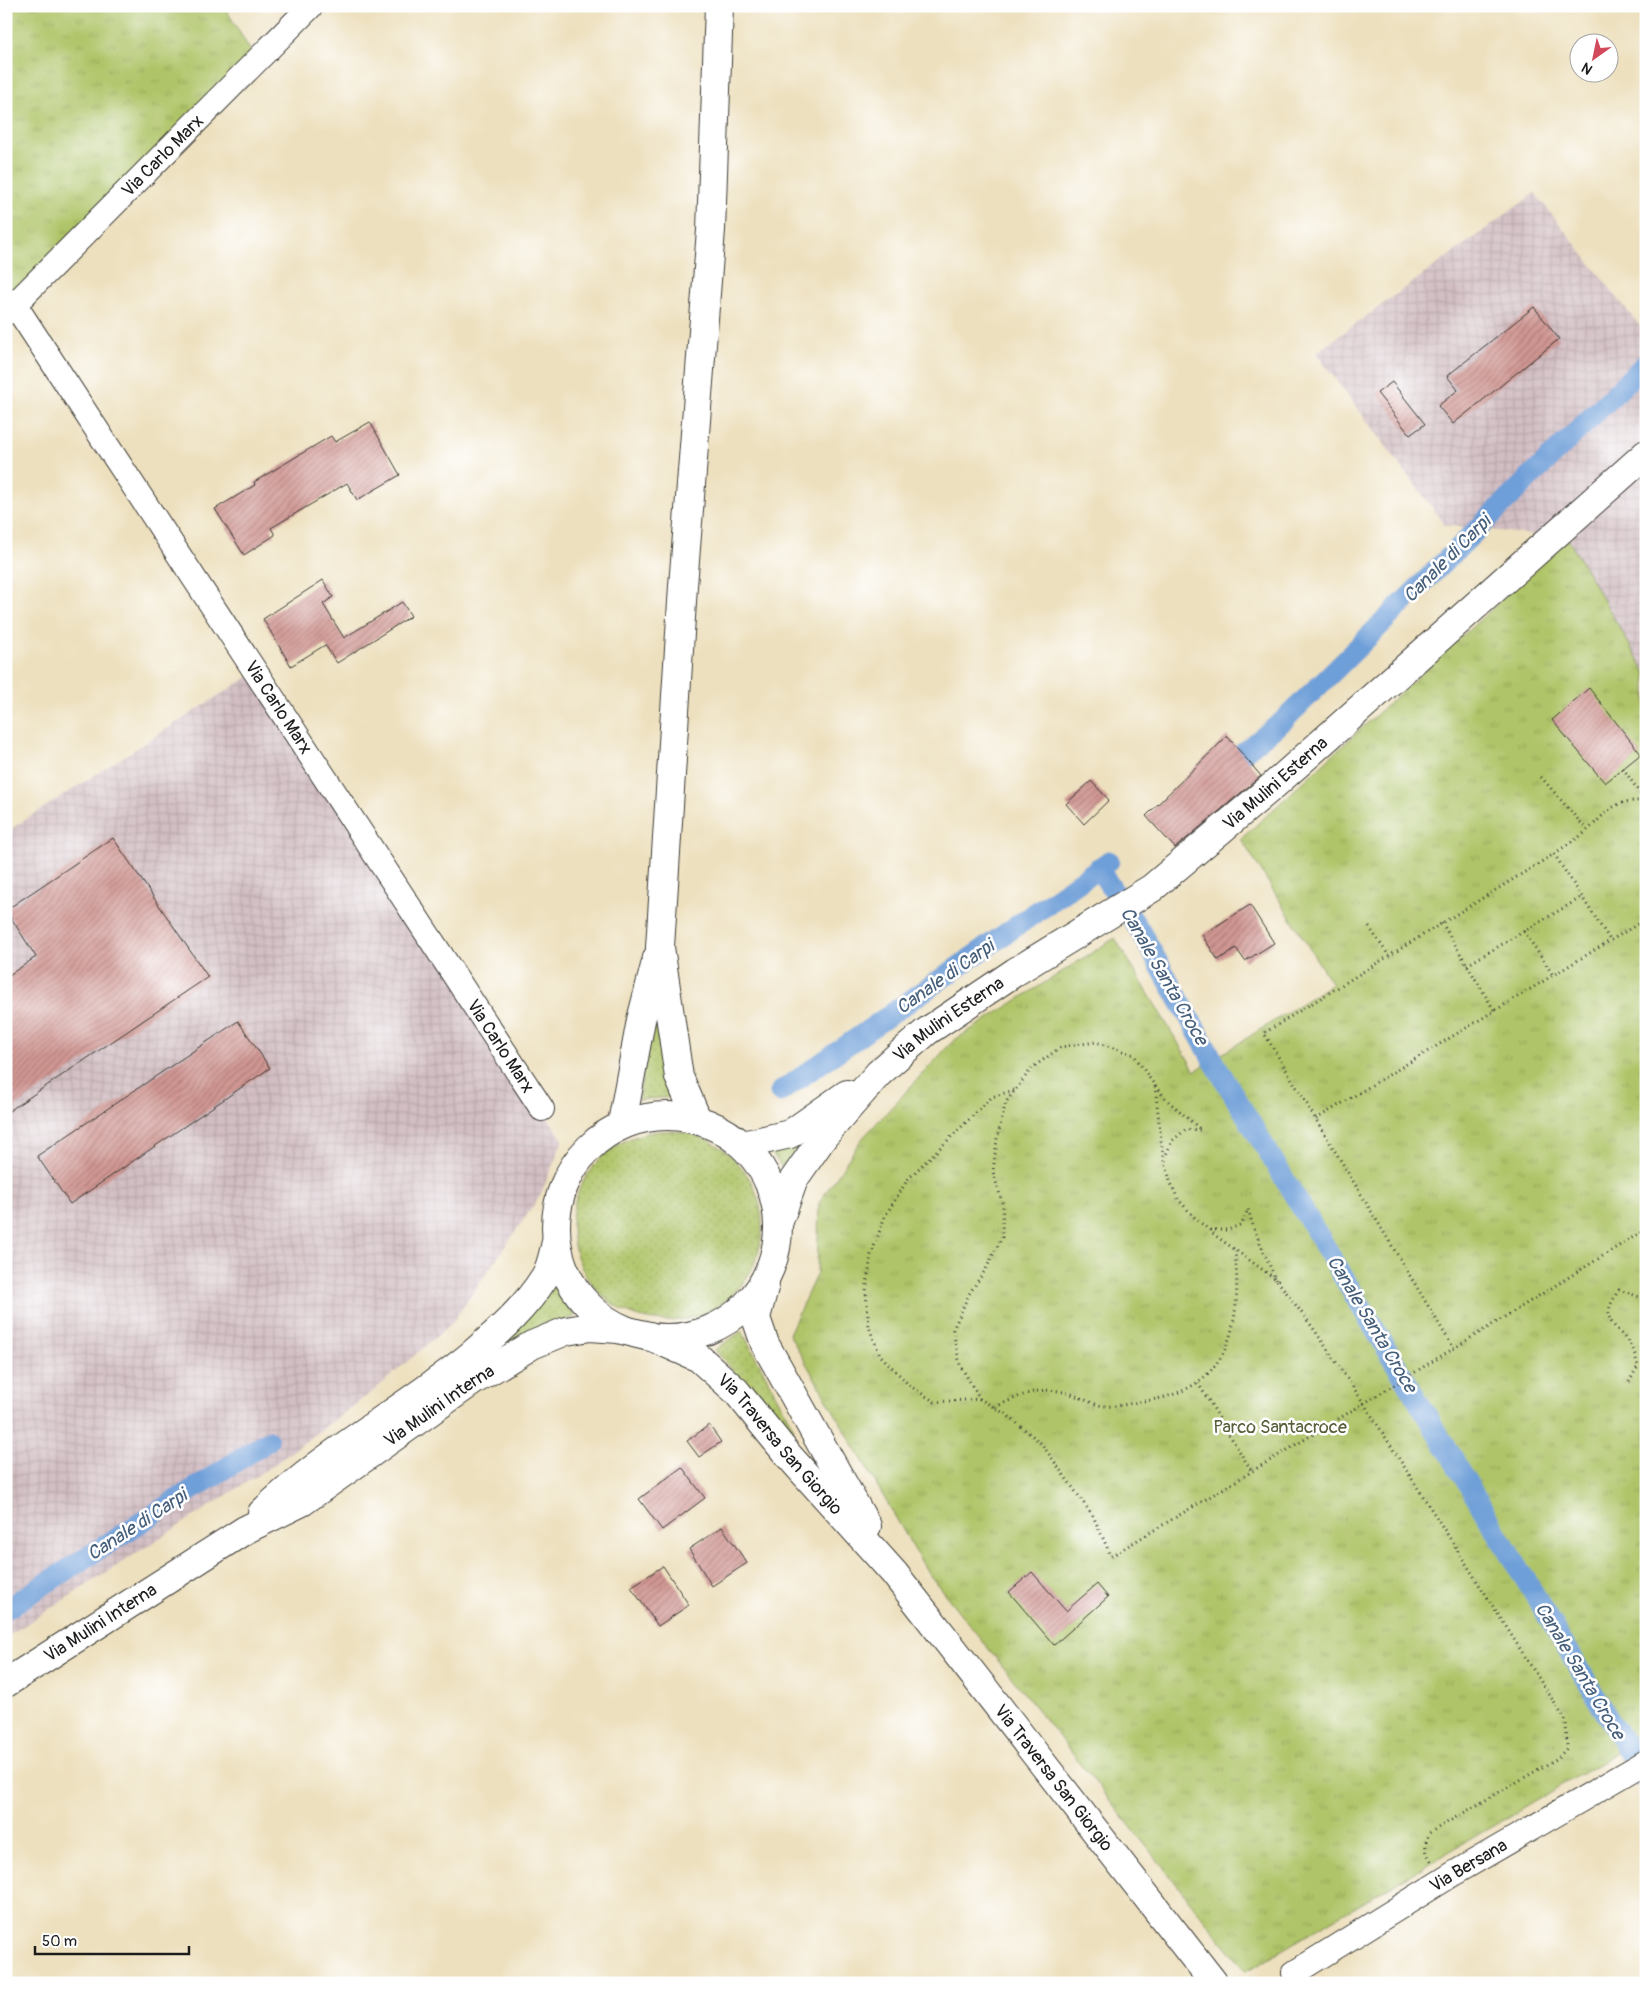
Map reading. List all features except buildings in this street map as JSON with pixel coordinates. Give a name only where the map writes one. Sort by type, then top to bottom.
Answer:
[{"type":"main road","points":[[622,1123],[641,1020],[660,947],[683,586],[711,230],[719,6]]},
{"type":"main road","name":"Via Mulini Esterna","points":[[743,1145],[790,1134],[878,1074],[926,1032],[1152,888],[1274,785],[1646,454]]},
{"type":"main road","points":[[660,947],[679,1077],[696,1119]]},
{"type":"main road","name":"Via Mulini Esterna","points":[[778,1224],[794,1179],[824,1136],[878,1074]]},
{"type":"main road","points":[[659,1114],[696,1119],[721,1129],[743,1145],[762,1168],[773,1195],[778,1224],[776,1248],[768,1272],[758,1290],[744,1306],[716,1325],[690,1335],[670,1338],[649,1336],[621,1328],[596,1314],[576,1293],[562,1267],[557,1238],[559,1204],[571,1170],[593,1145],[622,1123],[659,1114]]},
{"type":"main road","name":"Via Mulini Interna","points":[[245,1530],[288,1488],[435,1384],[488,1341],[519,1310],[545,1277],[557,1238]]},
{"type":"main road","name":"Via Traversa San Giorgio","points":[[768,1272],[756,1318],[765,1344],[894,1573]]},
{"type":"main road","name":"Via Mulini Interna","points":[[6,1682],[245,1530],[302,1502],[473,1381],[532,1345],[566,1331],[590,1327],[618,1329],[649,1336]]},
{"type":"main road","name":"Via Traversa San Giorgio","points":[[649,1336],[698,1358],[736,1391],[788,1455],[894,1573],[1214,1983]]},
{"type":"street","name":"Via Carlo Marx","points":[[311,6],[11,309],[542,1109]]},
{"type":"street","name":"Via Bersana","points":[[1294,1973],[1453,1874],[1646,1762]]},
{"type":"path","points":[[1623,768],[1645,801]]},
{"type":"path","points":[[1541,777],[1587,830]]},
{"type":"path","points":[[1454,1349],[1264,1033],[1554,854],[1587,830],[1598,817],[1622,802],[1645,801]]},
{"type":"path","points":[[1554,854],[1610,940]]},
{"type":"path","points":[[1467,966],[1582,897]]},
{"type":"path","points":[[1316,1118],[1646,919]]},
{"type":"path","points":[[1442,924],[1494,1010]]},
{"type":"path","points":[[1368,926],[1389,956]]},
{"type":"path","points":[[1524,931],[1553,975]]},
{"type":"path","points":[[1165,1157],[1172,1141],[1186,1129],[1201,1130],[1167,1100],[1134,1056],[1096,1042],[1061,1047],[1032,1068],[1006,1102],[997,1139],[993,1172],[1003,1205],[1002,1238],[986,1269],[969,1294],[953,1330],[960,1365],[980,1399],[1041,1443],[1093,1516],[1111,1556],[1252,1472],[1363,1402],[1425,1368],[1646,1229]]},
{"type":"path","points":[[1155,1086],[1165,1157],[1170,1181],[1178,1199],[1209,1230],[1276,1280]]},
{"type":"path","points":[[980,1399],[935,1402],[910,1386],[880,1355],[869,1327],[866,1292],[871,1255],[884,1216],[908,1179],[992,1097],[1016,1090]]},
{"type":"path","points":[[1209,1230],[1228,1230],[1242,1224],[1248,1209],[1254,1229],[1276,1280],[1313,1328],[1363,1402],[1566,1721],[1567,1748],[1558,1758],[1429,1833],[1425,1841],[1426,1851],[1432,1862]]},
{"type":"path","points":[[994,1408],[1029,1391],[1057,1389],[1106,1406],[1163,1399],[1198,1383],[1223,1357],[1236,1319],[1238,1286],[1235,1251]]},
{"type":"path","points":[[1629,1382],[1638,1366],[1631,1345],[1611,1324],[1609,1306],[1619,1290],[1646,1299]]},
{"type":"path","points":[[1198,1383],[1252,1472]]},
{"type":"shaded area","points":[[1535,193],[1646,334],[1646,673],[1568,539],[1445,525],[1316,353]]},
{"type":"shaded area","points":[[251,675],[563,1140],[540,1196],[452,1323],[372,1392],[272,1466],[6,1637],[6,832]]},
{"type":"green space","points":[[6,6],[224,6],[259,65],[6,308]]},
{"type":"green space","name":"Parco Santacroce","points":[[1568,539],[1646,673],[1646,1736],[1246,1971],[928,1573],[789,1334],[817,1273],[819,1203],[861,1140],[953,1041],[1115,938],[1195,1071],[1332,984],[1241,839]]},
{"type":"green space","points":[[652,1026],[657,1028],[663,1067],[673,1097],[638,1100]]},
{"type":"green space","points":[[658,1131],[676,1131],[695,1135],[712,1142],[727,1152],[741,1166],[751,1181],[758,1198],[762,1226],[758,1254],[751,1271],[741,1286],[727,1300],[712,1310],[695,1317],[676,1321],[658,1321],[639,1317],[622,1310],[607,1300],[593,1286],[583,1271],[576,1254],[572,1235],[572,1217],[576,1198],[583,1181],[593,1166],[607,1152],[622,1142],[639,1135]]},
{"type":"green space","points":[[800,1145],[784,1171],[770,1150]]},
{"type":"green space","points":[[552,1283],[563,1302],[575,1316],[495,1353],[491,1350]]},
{"type":"green space","points":[[742,1331],[794,1429],[790,1435],[785,1434],[759,1400],[715,1350]]},
{"type":"waterway","name":"Canale di Carpi","points":[[1244,752],[1282,722],[1646,363]]},
{"type":"waterway","name":"Canale di Carpi","points":[[780,1092],[1109,861]]},
{"type":"waterway","name":"Canale Santa Croce","points":[[1098,868],[1139,929],[1220,1072],[1646,1780]]},
{"type":"waterway","name":"Canale di Carpi","points":[[6,1609],[268,1441]]}]
